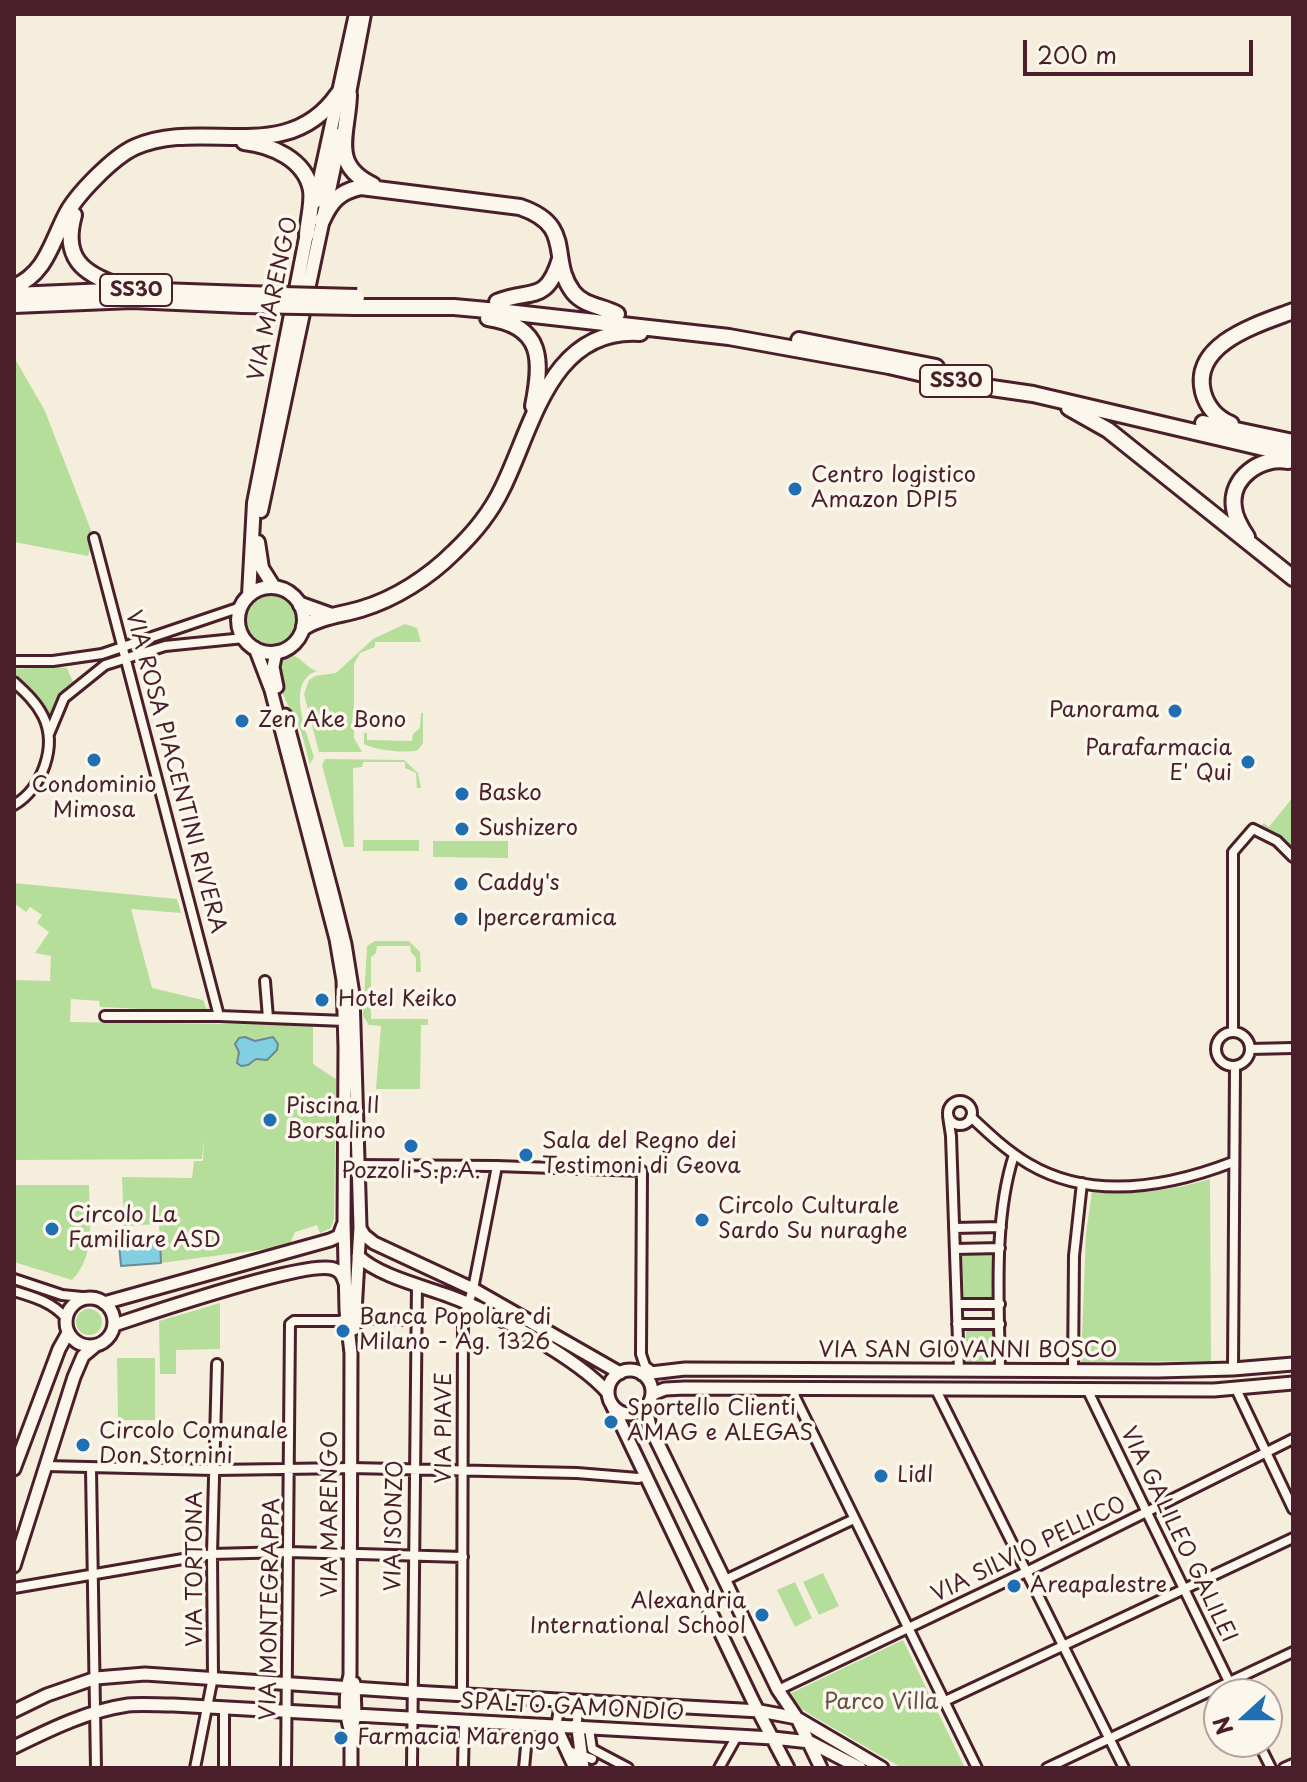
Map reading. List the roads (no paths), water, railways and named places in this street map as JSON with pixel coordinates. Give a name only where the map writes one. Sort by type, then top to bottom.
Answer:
[{"type":"highway","points":[[21,294],[45,263],[66,214],[110,163],[126,152],[152,141],[283,134],[304,127],[344,95]]},
{"type":"highway","points":[[344,95],[343,151],[359,179],[377,187]]},
{"type":"highway","points":[[232,138],[274,149],[299,168],[311,190],[307,234]]},
{"type":"highway","points":[[322,221],[330,203],[338,195],[361,187],[520,207],[533,212],[554,231],[566,281],[575,295],[617,314]]},
{"type":"highway","points":[[78,201],[69,235],[74,257],[97,279],[132,290]]},
{"type":"highway","points":[[497,302],[510,296],[528,296],[543,289],[556,274],[561,255]]},
{"type":"highway","name":"SS30","points":[[21,294],[132,290],[244,299]]},
{"type":"highway","name":"SS30","points":[[21,294],[132,300],[244,299],[454,307],[688,332],[1033,394],[1293,455]]},
{"type":"highway","name":"SS30","points":[[357,302],[454,298],[731,328],[889,356],[1293,442]]},
{"type":"highway","points":[[454,307],[463,314],[516,324],[530,337],[538,356],[540,374],[530,421]]},
{"type":"highway","points":[[1257,435],[1216,416],[1202,388],[1203,375],[1215,350],[1227,340],[1293,311]]},
{"type":"highway","points":[[304,627],[329,616],[391,598],[454,553],[501,492],[530,421],[557,372],[587,345],[631,333],[676,337],[688,332]]},
{"type":"highway","points":[[971,385],[1074,410],[1094,420],[1291,576]]},
{"type":"highway","points":[[1251,544],[1234,508],[1238,486],[1251,469],[1263,462],[1276,459],[1293,462]]},
{"type":"highway","points":[[301,605],[329,616]]},
{"type":"main road","name":"VIA MARENGO","points":[[274,587],[260,561],[259,523],[322,221],[356,14]]},
{"type":"main road","name":"VIA MARENGO","points":[[249,595],[254,503],[307,234],[364,14]]},
{"type":"main road","points":[[255,648],[276,652],[295,642],[304,627],[301,605],[290,593],[274,587],[262,588],[249,595],[241,607],[238,621],[244,638],[255,648],[266,673],[336,939],[343,980],[345,1021],[344,1221],[352,1253],[354,1286]]},
{"type":"main road","points":[[276,652],[274,679],[322,852],[351,974],[360,1227],[352,1253]]},
{"type":"main road","points":[[104,1303],[324,1242],[339,1236],[344,1221]]},
{"type":"main road","name":"VIA SAN GIOVANNI BOSCO","points":[[360,1227],[364,1235],[376,1244],[473,1289],[620,1373],[685,1369],[1233,1369],[1293,1364]]},
{"type":"main road","points":[[324,1242],[396,1276]]},
{"type":"main road","points":[[325,1268],[376,1244]]},
{"type":"main road","points":[[352,1253],[379,1270],[469,1305],[532,1337],[595,1379],[617,1411],[637,1413],[646,1407],[652,1394],[642,1374]]},
{"type":"main road","points":[[114,1325],[300,1270],[325,1268],[339,1271],[354,1286]]},
{"type":"main road","points":[[354,1286],[366,1273],[396,1276]]},
{"type":"main road","name":"VIA MARENGO","points":[[351,1768],[351,1732],[346,1716],[351,1684],[351,1353],[346,1310],[354,1286]]},
{"type":"main road","name":"VIA MARENGO","points":[[351,1353],[355,1325],[354,1286]]},
{"type":"main road","points":[[14,1469],[16,1454],[68,1333],[66,1318],[75,1303],[92,1298],[104,1303],[113,1317],[114,1325],[107,1339],[83,1356],[78,1368],[14,1566]]},
{"type":"main road","points":[[68,1333],[79,1344],[95,1346]]},
{"type":"main road","points":[[1233,1369],[1236,1389]]},
{"type":"main road","points":[[789,1370],[794,1389]]},
{"type":"main road","points":[[935,1371],[936,1390]]},
{"type":"main road","points":[[1078,1371],[1088,1391]]},
{"type":"main road","points":[[620,1373],[611,1381],[609,1398],[788,1768]]},
{"type":"main road","name":"VIA SAN GIOVANNI BOSCO","points":[[652,1394],[665,1389],[1236,1389],[1293,1383]]},
{"type":"main road","points":[[646,1407],[650,1427],[778,1690],[824,1768],[836,1760],[845,1759]]},
{"type":"main road","points":[[14,1711],[47,1695],[96,1678],[145,1674],[288,1683]]},
{"type":"main road","name":"SPALTO GAMONDIO","points":[[288,1683],[333,1687],[351,1684],[369,1689],[412,1692],[760,1711],[797,1718]]},
{"type":"main road","points":[[728,1709],[744,1700],[747,1687]]},
{"type":"main road","points":[[14,1747],[63,1723],[129,1705],[346,1716]]},
{"type":"main road","name":"SPALTO GAMONDIO","points":[[346,1716],[773,1738],[810,1742],[860,1768]]},
{"type":"main road","points":[[797,1718],[882,1768]]},
{"type":"main road","points":[[556,1727],[566,1750],[583,1763]]},
{"type":"main road","points":[[578,1727],[583,1763]]},
{"type":"street","name":"VIA ROSA PIACENTINI RIVERA","points":[[94,538],[219,1016]]},
{"type":"street","points":[[14,661],[53,661],[102,654],[241,607]]},
{"type":"street","points":[[14,805],[38,784],[47,756],[49,734],[64,698],[105,665],[165,646],[244,638]]},
{"type":"street","points":[[14,682],[29,695],[44,717],[49,734]]},
{"type":"street","points":[[1233,1032],[1232,857],[1253,829],[1277,841],[1293,857]]},
{"type":"street","points":[[265,981],[268,1018]]},
{"type":"street","points":[[105,1016],[345,1021]]},
{"type":"street","points":[[1233,1032],[1243,1035],[1250,1049],[1247,1058],[1235,1066],[1224,1063],[1216,1049],[1219,1039],[1233,1032]]},
{"type":"street","points":[[1250,1049],[1293,1048]]},
{"type":"street","points":[[1233,1369],[1235,1066]]},
{"type":"street","points":[[959,1371],[950,1106],[959,1102],[969,1106],[971,1117],[1014,1155],[1050,1174],[1082,1183],[1154,1185],[1194,1176],[1233,1162]]},
{"type":"street","points":[[948,1116],[954,1124],[963,1125]]},
{"type":"street","points":[[951,1143],[956,1131],[971,1117]]},
{"type":"street","points":[[1000,1370],[1001,1227],[1004,1192],[1014,1155]]},
{"type":"street","points":[[356,1165],[642,1171],[641,1357],[647,1368],[659,1373]]},
{"type":"street","name":"VIA PIAVE","points":[[462,1694],[463,1319],[473,1289],[497,1166]]},
{"type":"street","points":[[1078,1371],[1074,1256],[1082,1183]]},
{"type":"street","points":[[954,1228],[1001,1227]]},
{"type":"street","points":[[955,1249],[1000,1248]]},
{"type":"street","points":[[14,1279],[62,1295],[92,1298]]},
{"type":"street","name":"VIA ISONZO","points":[[412,1768],[417,1284]]},
{"type":"street","points":[[14,1291],[41,1299],[66,1318]]},
{"type":"street","points":[[957,1304],[1000,1304]]},
{"type":"street","name":"VIA MONTEGRAPPA","points":[[286,1768],[290,1323],[342,1320],[346,1310]]},
{"type":"street","points":[[355,1325],[360,1318],[413,1320],[416,1315]]},
{"type":"street","points":[[957,1324],[1000,1324]]},
{"type":"street","name":"VIA TORTONA","points":[[206,1708],[213,1677],[212,1554],[217,1364]]},
{"type":"street","points":[[794,1389],[795,1397],[977,1768]]},
{"type":"street","points":[[1236,1389],[1293,1509]]},
{"type":"street","points":[[936,1390],[1124,1768]]},
{"type":"street","name":"VIA GALILEO GALILEI","points":[[1088,1391],[1227,1678]]},
{"type":"street","name":"VIA SILVIO PELLICO","points":[[778,1690],[1026,1572],[1293,1439]]},
{"type":"street","points":[[46,1466],[215,1470],[351,1468],[646,1476]]},
{"type":"street","points":[[91,1469],[96,1768]]},
{"type":"street","points":[[725,1580],[854,1519]]},
{"type":"street","points":[[943,1702],[1293,1538]]},
{"type":"street","points":[[14,1588],[212,1554],[289,1552],[463,1557]]},
{"type":"street","points":[[1242,1678],[1293,1652]]},
{"type":"street","points":[[1047,1768],[1203,1696]]},
{"type":"street","points":[[556,1727],[559,1709],[574,1700],[578,1727],[592,1749],[628,1768]]},
{"type":"street","points":[[195,1768],[206,1708]]},
{"type":"street","points":[[224,1709],[224,1768]]},
{"type":"street","points":[[463,1768],[464,1723]]},
{"type":"street","points":[[524,1768],[528,1726]]},
{"type":"street","points":[[719,1768],[737,1736]]},
{"type":"street","points":[[583,1763],[607,1758]]},
{"type":"street","points":[[1284,1768],[1293,1764]]},
{"type":"water","points":[[273,1037],[278,1044],[277,1050],[267,1060],[256,1059],[241,1066],[237,1063],[239,1052],[235,1044],[239,1038],[255,1041]]},
{"type":"water","points":[[160,1241],[161,1263],[121,1266],[119,1244]]},
{"type":"place","name":"Centro logistico Amazon DPI5","points":[[795,489]]},
{"type":"place","name":"Panorama","points":[[1175,711]]},
{"type":"place","name":"Zen Ake Bono","points":[[242,721]]},
{"type":"place","name":"Condominio Mimosa","points":[[94,760]]},
{"type":"place","name":"Parafarmacia E' Qui","points":[[1248,762]]},
{"type":"place","name":"Basko","points":[[462,794]]},
{"type":"place","name":"Sushizero","points":[[462,829]]},
{"type":"place","name":"Caddy's","points":[[461,884]]},
{"type":"place","name":"Iperceramica","points":[[461,919]]},
{"type":"place","name":"Hotel Keiko","points":[[322,1000]]},
{"type":"place","name":"Piscina Il Borsalino","points":[[270,1120]]},
{"type":"place","name":"Pozzoli S.p.A.","points":[[411,1146]]},
{"type":"place","name":"Sala del Regno dei Testimoni di Geova","points":[[526,1155]]},
{"type":"place","name":"Circolo Culturale Sardo Su nuraghe","points":[[702,1220]]},
{"type":"place","name":"Circolo La Familiare ASD","points":[[52,1229]]},
{"type":"place","name":"Banca Popolare di Milano - Ag. 1326","points":[[343,1331]]},
{"type":"place","name":"Sportello Clienti AMAG e ALEGAS","points":[[611,1422]]},
{"type":"place","name":"Circolo Comunale Don Stornini","points":[[83,1445]]},
{"type":"place","name":"Lidl","points":[[881,1476]]},
{"type":"place","name":"Areapalestre","points":[[1014,1586]]},
{"type":"place","name":"Alexandria International School","points":[[762,1615]]},
{"type":"place","name":"Farmacia Marengo","points":[[341,1738]]},
{"type":"park label","name":"Parco Villa","points":[[881,1703]]}]
